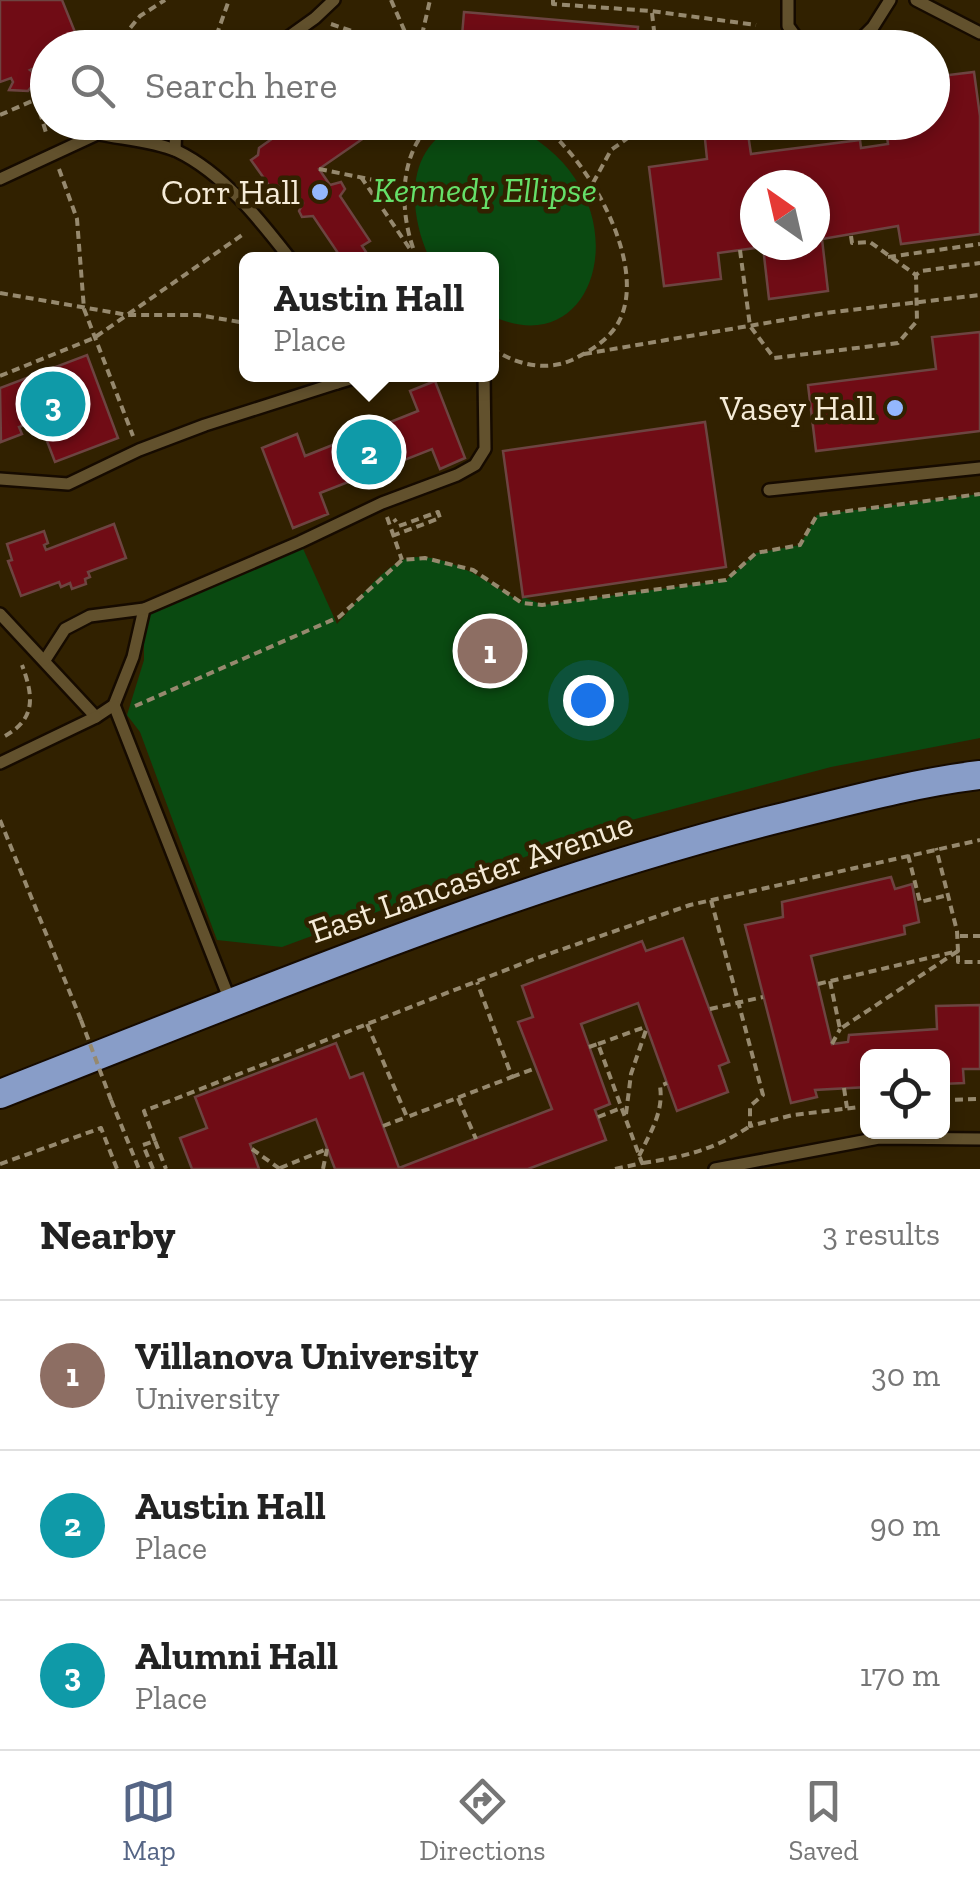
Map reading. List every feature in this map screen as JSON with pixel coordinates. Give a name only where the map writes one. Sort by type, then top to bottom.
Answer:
[{"type":"highway","name":"East Lancaster Avenue","points":[[0,1094],[570,878],[810,810],[980,775]]},
{"type":"lane","points":[[298,30],[334,0]]},
{"type":"lane","points":[[788,0],[791,30]]},
{"type":"lane","points":[[870,30],[890,0]]},
{"type":"lane","points":[[916,0],[980,33]]},
{"type":"lane","points":[[0,179],[86,140]]},
{"type":"lane","points":[[128,140],[176,150],[218,180],[262,222],[284,252]]},
{"type":"lane","points":[[176,140],[176,150]]},
{"type":"lane","points":[[0,479],[68,484],[139,450],[327,382]]},
{"type":"lane","points":[[46,660],[66,628],[90,616],[144,610],[382,502],[475,465],[485,448],[484,382]]},
{"type":"lane","points":[[769,490],[980,468]]},
{"type":"lane","points":[[0,763],[114,705],[134,657],[144,610]]},
{"type":"lane","points":[[2,616],[96,717]]},
{"type":"lane","points":[[114,705],[231,1004]]},
{"type":"lane","points":[[715,1169],[879,1138],[980,1139]]},
{"type":"path","points":[[129,30],[140,16],[165,0]]},
{"type":"path","points":[[218,30],[229,0]]},
{"type":"path","points":[[392,0],[407,30]]},
{"type":"path","points":[[421,30],[430,0]]},
{"type":"path","points":[[554,0],[553,4],[583,4],[756,26]]},
{"type":"path","points":[[652,12],[654,30]]},
{"type":"path","points":[[315,18],[350,30]]},
{"type":"path","points":[[0,115],[30,102]]},
{"type":"path","points":[[49,140],[77,219],[84,308],[139,450]]},
{"type":"path","points":[[415,252],[406,222],[404,186],[420,140]]},
{"type":"path","points":[[499,352],[542,366],[565,363],[584,354],[616,327],[624,311],[624,268],[615,229],[592,183],[559,140]]},
{"type":"path","points":[[592,183],[611,150],[625,140]]},
{"type":"path","points":[[319,168],[404,186]]},
{"type":"path","points":[[361,177],[412,252]]},
{"type":"path","points":[[0,376],[94,338],[262,222]]},
{"type":"path","points":[[851,236],[852,243],[870,242],[916,275]]},
{"type":"path","points":[[888,257],[980,244]]},
{"type":"path","points":[[741,260],[750,326],[774,358],[898,343],[917,320],[916,275]]},
{"type":"path","points":[[916,275],[921,271],[980,263]]},
{"type":"path","points":[[0,293],[128,315],[198,315],[239,322]]},
{"type":"path","points":[[584,354],[980,294]]},
{"type":"path","points":[[114,705],[130,708],[340,617],[402,560],[425,558],[472,570],[522,604],[542,605],[726,580],[756,553],[800,546],[817,515],[980,494]]},
{"type":"path","points":[[382,502],[399,526],[438,512],[440,518],[392,536]]},
{"type":"path","points":[[382,502],[402,560]]},
{"type":"path","points":[[2,616],[30,687],[32,704],[28,718],[5,736]]},
{"type":"path","points":[[0,820],[138,1169]]},
{"type":"path","points":[[166,1169],[144,1111],[628,926],[711,900],[980,840]]},
{"type":"path","points":[[936,848],[958,936],[958,962],[980,962]]},
{"type":"path","points":[[908,855],[918,902],[948,894]]},
{"type":"path","points":[[711,900],[763,1095],[750,1106],[750,1126]]},
{"type":"path","points":[[958,936],[980,936]]},
{"type":"path","points":[[818,984],[958,951]]},
{"type":"path","points":[[832,1044],[840,1029],[958,951]]},
{"type":"path","points":[[830,981],[840,1029]]},
{"type":"path","points":[[477,982],[512,1077]]},
{"type":"path","points":[[710,1009],[764,997]]},
{"type":"path","points":[[368,1024],[407,1117]]},
{"type":"path","points":[[589,1047],[646,1027],[630,1074],[626,1120]]},
{"type":"path","points":[[598,1044],[642,1164]]},
{"type":"path","points":[[383,1126],[536,1068]]},
{"type":"path","points":[[639,1156],[648,1130],[659,1115],[660,1086],[667,1083]]},
{"type":"path","points":[[844,1088],[847,1108]]},
{"type":"path","points":[[458,1098],[476,1139]]},
{"type":"path","points":[[950,1100],[980,1099]]},
{"type":"path","points":[[615,1169],[695,1154],[727,1142],[750,1126],[793,1114],[860,1107]]},
{"type":"path","points":[[598,1117],[622,1108]]},
{"type":"path","points":[[0,1164],[101,1128],[117,1169]]},
{"type":"path","points":[[154,1141],[144,1145],[154,1169]]},
{"type":"path","points":[[252,1149],[280,1168],[328,1149],[322,1169]]},
{"type":"green space","name":"Kennedy Ellipse","points":[[436,140],[532,140],[548,149],[578,183],[593,222],[595,260],[585,293],[563,316],[532,325],[499,318],[499,252],[427,252],[415,202],[420,163]]},
{"type":"green space","points":[[980,494],[980,738],[831,767],[609,826],[282,947],[217,940],[140,732],[127,715],[144,660],[144,609],[300,542],[337,624],[382,574],[413,558],[429,558],[463,568],[521,603],[523,597],[543,605],[726,580],[756,553],[800,545],[817,515]]},
{"type":"building","points":[[0,0],[62,0],[74,30],[30,30],[30,88],[9,90],[11,78],[0,82]]},
{"type":"building","points":[[464,12],[638,27],[638,30],[462,30]]},
{"type":"building","points":[[974,72],[980,116],[980,234],[901,244],[898,226],[830,238],[830,170],[740,170],[740,250],[718,253],[721,279],[664,286],[649,167],[707,159],[705,140],[749,140],[751,154],[860,140],[861,148],[888,144],[887,140],[950,140],[950,75]]},
{"type":"building","name":"Corr Hall","points":[[270,140],[361,140],[319,169],[330,185],[341,182],[345,189],[340,196],[370,241],[362,246],[366,252],[337,252],[313,216],[302,217],[299,211],[303,203],[293,187],[282,191],[279,186],[273,191],[251,160],[258,155],[259,148]]},
{"type":"building","points":[[764,260],[824,260],[828,291],[769,299]]},
{"type":"building","name":"Vasey Hall","points":[[980,332],[980,431],[816,451],[808,385],[936,369],[932,337]]},
{"type":"building","points":[[87,355],[118,438],[55,462],[39,420],[19,427],[22,434],[1,442],[0,388]]},
{"type":"building","points":[[435,382],[465,458],[440,469],[432,449],[320,493],[328,514],[293,528],[262,448],[297,434],[305,456],[418,411],[410,391]]},
{"type":"building","points":[[705,422],[726,567],[523,597],[503,451]]},
{"type":"building","points":[[114,524],[126,558],[88,572],[86,584],[72,589],[70,583],[61,587],[59,582],[21,596],[8,561],[12,560],[7,544],[44,531],[46,550]]},
{"type":"building","points":[[891,877],[895,889],[912,884],[919,922],[904,926],[905,934],[811,956],[832,1044],[848,1042],[849,1035],[937,1029],[936,1006],[980,1005],[980,1069],[963,1069],[964,1083],[950,1084],[950,1049],[860,1049],[860,1087],[815,1090],[817,1097],[791,1103],[745,925],[783,917],[782,902]]},
{"type":"building","points":[[683,938],[729,1062],[719,1066],[728,1092],[677,1111],[638,1003],[581,1024],[610,1104],[595,1110],[606,1140],[528,1169],[335,1169],[316,1119],[250,1144],[259,1169],[192,1169],[180,1138],[207,1128],[195,1097],[336,1043],[350,1078],[363,1073],[399,1168],[552,1109],[518,1022],[533,1017],[522,986],[642,941],[646,951]]},
{"type":"place","name":"Corr Hall","points":[[320,192]]},
{"type":"place","name":"Alumni Hall","points":[[53,404]]},
{"type":"place","name":"Vasey Hall","points":[[895,408]]},
{"type":"place","name":"Austin Hall","points":[[369,452]]},
{"type":"place","name":"Villanova University","points":[[490,651]]}]
